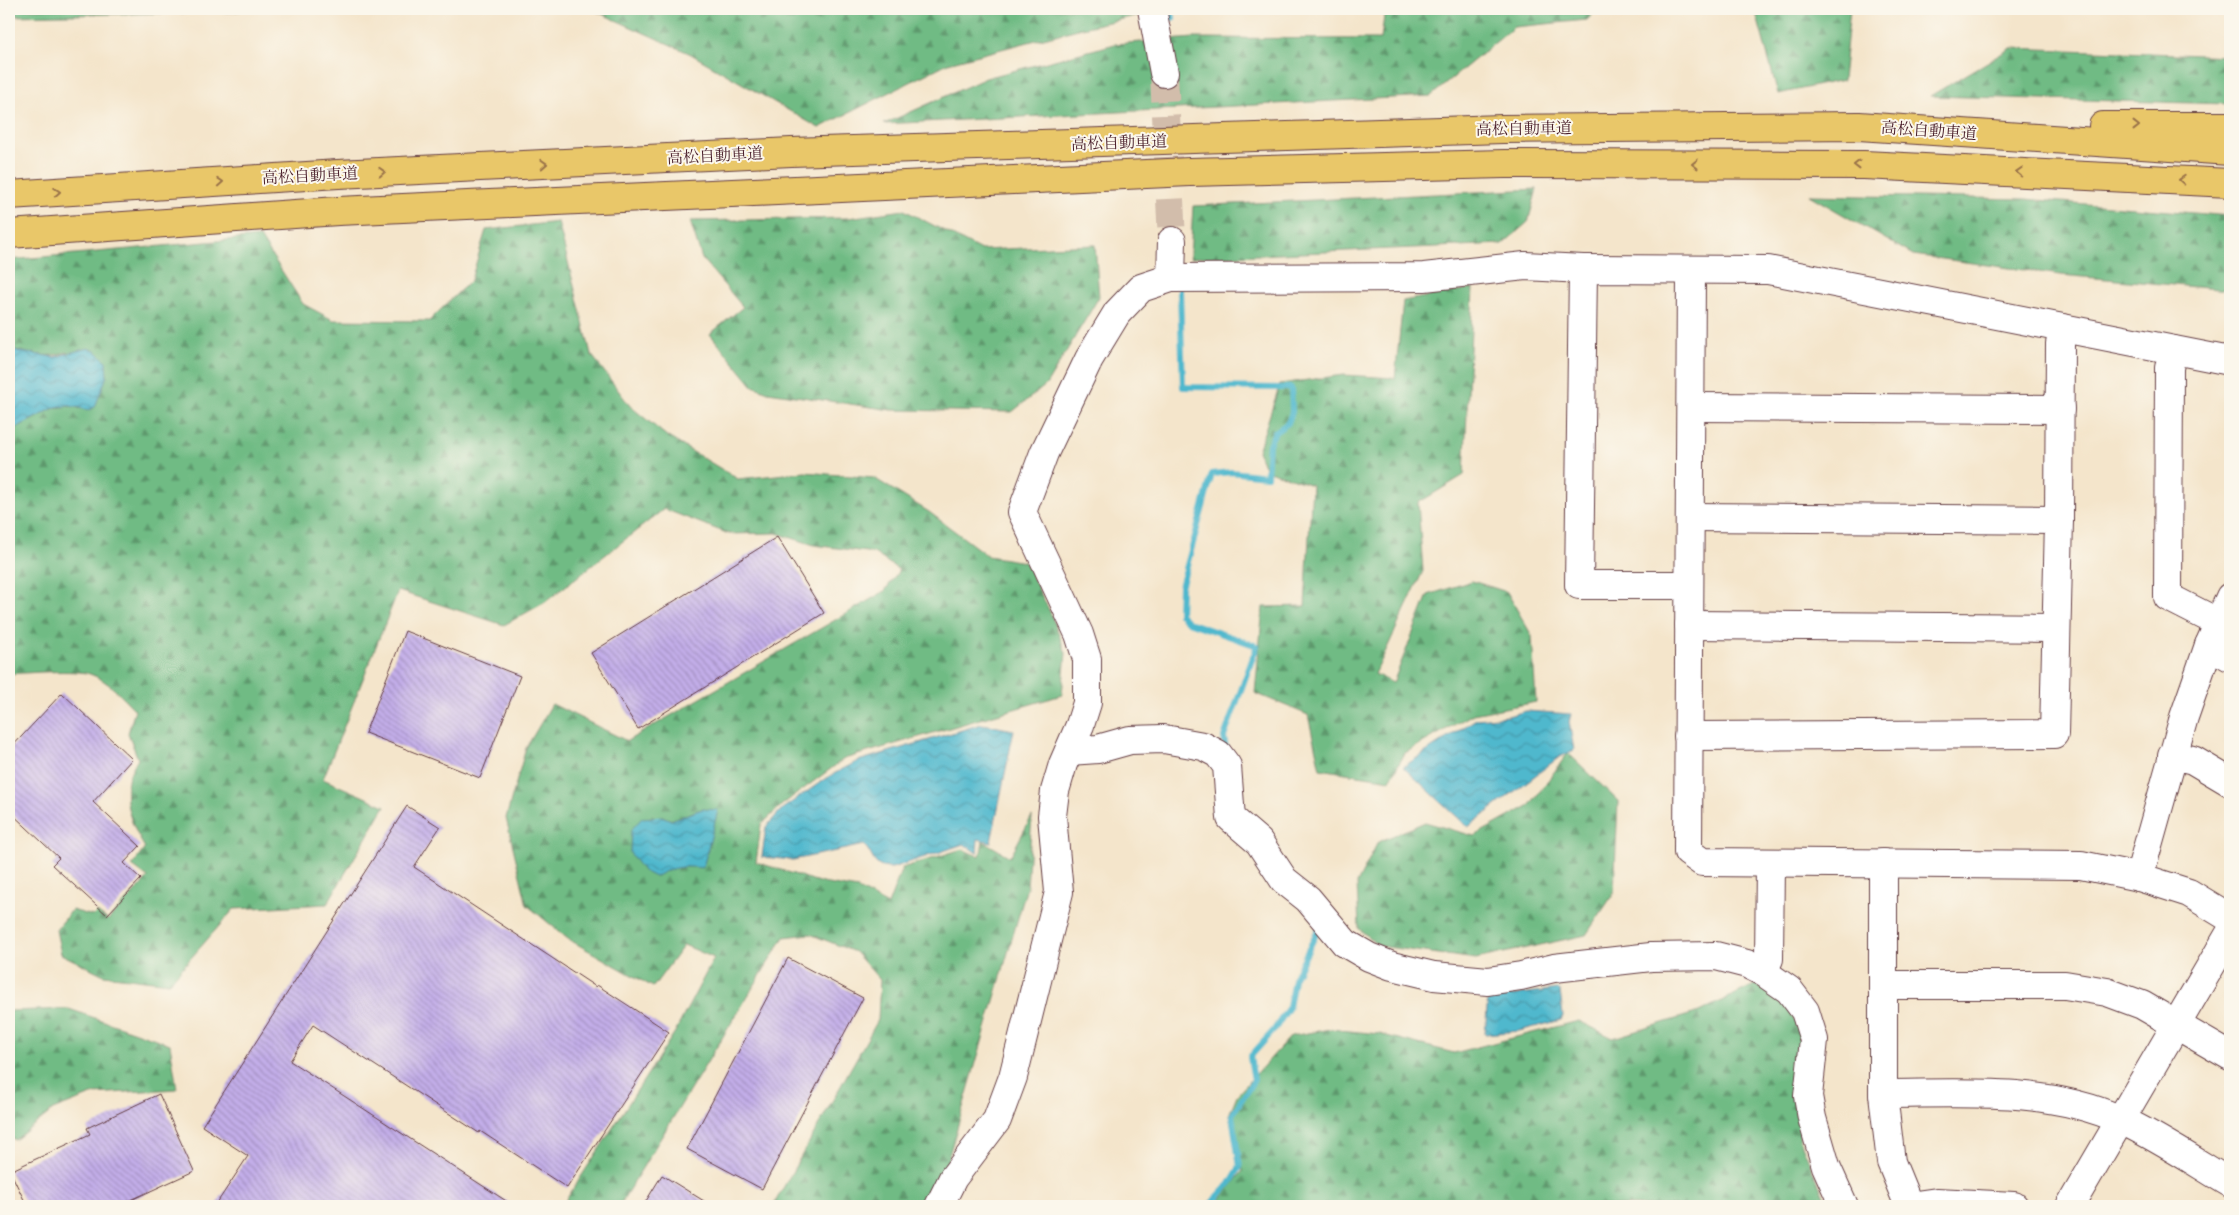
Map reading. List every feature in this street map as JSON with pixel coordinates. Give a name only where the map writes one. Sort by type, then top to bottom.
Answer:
[{"type":"highway","points":[[1859,126],[2230,126]]},
{"type":"highway","name":"高松自動車道","points":[[9,195],[338,174],[791,152],[1502,129],[1859,126],[2230,151]]},
{"type":"highway","name":"高松自動車道","points":[[9,234],[378,209],[1190,172],[1504,164],[1864,164],[2230,183]]},
{"type":"street","points":[[1152,9],[1164,73]]},
{"type":"street","points":[[1171,278],[1172,241]]},
{"type":"street","points":[[938,1206],[953,1178],[997,1120],[1013,1077],[1058,892],[1052,816],[1055,791],[1063,764],[1080,725],[1087,702],[1088,659],[1079,634],[1022,512],[1044,453],[1088,359],[1117,313],[1141,288],[1171,278],[1424,277],[1525,266],[1691,271],[1768,270],[2230,361]]},
{"type":"street","points":[[1583,269],[1579,585],[1688,585]]},
{"type":"street","points":[[1691,271],[1688,852],[1702,862],[2081,866],[2139,877],[2190,893],[2230,918]]},
{"type":"street","points":[[1688,736],[2054,734],[2059,520],[2060,344],[2063,328]]},
{"type":"street","points":[[2173,350],[2169,368],[2168,597],[2220,642]]},
{"type":"street","points":[[1691,408],[2060,409]]},
{"type":"street","points":[[1690,517],[2059,520]]},
{"type":"street","points":[[2139,877],[2172,755],[2220,642],[2230,597]]},
{"type":"street","points":[[1689,625],[2056,628]]},
{"type":"street","points":[[1069,751],[1098,748],[1130,740],[1164,740],[1203,746],[1218,754],[1226,766],[1231,818],[1259,842],[1284,880],[1308,899],[1345,943],[1369,957],[1392,966],[1434,976],[1488,981],[1554,968],[1651,958],[1716,956],[1747,964],[1763,972],[1789,990],[1805,1011],[1814,1040],[1808,1096],[1812,1118],[1826,1166],[1844,1206]]},
{"type":"street","points":[[2172,755],[2193,760],[2230,782]]},
{"type":"street","points":[[1763,972],[1769,959],[1770,862]]},
{"type":"street","points":[[1884,863],[1883,1094],[1891,1162],[1909,1206],[1937,1202],[2014,1206]]},
{"type":"street","points":[[2070,1206],[2230,933]]},
{"type":"street","points":[[1883,985],[2065,985],[2107,992],[2142,1005],[2230,1056]]},
{"type":"street","points":[[1883,1094],[2020,1095],[2062,1100],[2120,1120],[2230,1183]]},
{"type":"green space","points":[[9,9],[251,9],[232,12],[9,16]]},
{"type":"green space","points":[[591,9],[1141,9],[1144,14],[948,63],[819,128],[691,54]]},
{"type":"green space","points":[[1385,9],[1598,9],[1587,20],[1514,27],[1431,96],[884,124],[986,78],[1115,44],[1194,38],[1381,39]]},
{"type":"green space","points":[[1755,9],[1850,9],[1843,80],[1778,94]]},
{"type":"green space","points":[[2011,48],[2230,56],[2230,104],[1930,96]]},
{"type":"green space","points":[[1537,189],[1528,222],[1503,244],[1190,258],[1193,206]]},
{"type":"green space","points":[[1809,195],[2025,199],[2230,216],[2230,290],[2061,275],[1913,255]]},
{"type":"green space","points":[[904,210],[981,250],[1095,245],[1099,297],[1046,385],[1012,412],[891,410],[768,392],[753,386],[710,334],[743,307],[702,259],[690,221],[848,218]]},
{"type":"green space","points":[[558,222],[591,354],[630,406],[668,437],[738,479],[805,472],[874,478],[929,512],[988,556],[1025,562],[1050,612],[1066,653],[1062,695],[844,759],[783,804],[761,825],[756,862],[822,883],[858,889],[888,905],[902,868],[962,849],[980,857],[983,841],[1010,857],[1032,816],[1027,887],[946,1166],[928,1206],[773,1206],[878,1020],[880,980],[855,952],[810,934],[784,937],[619,1206],[562,1206],[675,1032],[714,958],[684,945],[653,987],[568,939],[527,905],[506,818],[526,748],[552,704],[627,741],[885,591],[899,570],[874,553],[814,545],[776,533],[729,534],[664,509],[544,603],[504,625],[398,591],[323,779],[385,806],[327,904],[234,909],[169,983],[104,975],[61,954],[56,930],[72,910],[93,916],[97,912],[108,920],[148,878],[132,866],[145,848],[134,826],[127,804],[128,781],[138,759],[128,733],[135,710],[109,685],[90,674],[38,672],[9,674],[9,429],[14,429],[56,407],[70,406],[89,410],[67,352],[45,355],[31,354],[9,348],[9,260],[260,237],[303,304],[333,320],[429,321],[471,280],[486,230]],"holes":[[[702,809],[683,865],[668,869],[662,816],[671,820]]]},
{"type":"green space","points":[[1473,288],[1464,475],[1418,503],[1423,571],[1375,674],[1393,683],[1428,595],[1472,581],[1507,592],[1532,636],[1536,702],[1473,714],[1405,753],[1390,780],[1320,769],[1308,715],[1255,693],[1263,607],[1305,606],[1312,485],[1266,470],[1258,451],[1280,384],[1343,375],[1395,378],[1403,301]]},
{"type":"green space","points":[[1568,753],[1618,801],[1614,893],[1586,935],[1476,959],[1379,946],[1359,929],[1357,883],[1378,842],[1425,822],[1474,836],[1530,805]]},
{"type":"green space","points":[[1756,984],[1787,1007],[1804,1037],[1796,1081],[1800,1140],[1828,1206],[1215,1206],[1243,1171],[1229,1115],[1237,1095],[1291,1036],[1330,1029],[1379,1034],[1454,1053],[1579,1021],[1613,1038],[1699,1012]]},
{"type":"green space","points":[[69,1009],[170,1044],[177,1089],[94,1094],[53,1110],[15,1140],[9,1136],[9,1011]]},
{"type":"water","points":[[9,348],[21,352],[54,357],[88,348],[97,352],[106,361],[107,376],[95,407],[89,410],[70,406],[56,407],[14,429],[9,429]]},
{"type":"water","points":[[1526,711],[1571,714],[1569,722],[1574,750],[1558,758],[1468,827],[1403,767],[1476,719],[1508,716]]},
{"type":"water","points":[[982,724],[1014,730],[991,842],[978,839],[977,853],[964,844],[892,868],[885,868],[877,864],[864,845],[793,860],[762,857],[766,827],[782,809],[828,777],[858,761]]},
{"type":"water","points":[[702,809],[718,810],[703,868],[678,868],[655,877],[643,871],[630,853],[631,830],[642,818],[662,816],[671,820]]},
{"type":"water","points":[[1557,989],[1560,991],[1563,1016],[1561,1020],[1519,1031],[1485,1034],[1488,996],[1514,995]]},
{"type":"building","points":[[777,537],[824,613],[638,729],[591,653]]},
{"type":"building","points":[[405,631],[520,676],[480,778],[365,733]]},
{"type":"building","points":[[62,693],[132,759],[93,802],[140,846],[124,863],[141,879],[107,915],[52,865],[59,858],[9,811],[9,750]]},
{"type":"building","points":[[407,806],[440,827],[414,867],[596,987],[597,985],[669,1032],[567,1188],[313,1025],[290,1061],[514,1206],[215,1206],[248,1156],[202,1126]]},
{"type":"building","points":[[788,958],[863,998],[762,1189],[687,1149]]},
{"type":"building","points":[[159,1094],[194,1171],[118,1206],[27,1206],[10,1171],[90,1134],[87,1128]]},
{"type":"building","points":[[662,1175],[712,1206],[643,1206]]},
{"type":"waterway","points":[[1171,9],[1173,18]]},
{"type":"waterway","points":[[1180,291],[1183,387],[1291,388],[1292,412],[1288,423],[1275,432],[1269,444],[1267,476],[1231,472],[1212,474],[1181,587],[1180,614],[1188,622],[1257,646],[1224,737],[1226,749]]},
{"type":"waterway","points":[[1209,1206],[1231,1182],[1240,1167],[1232,1115],[1254,1080],[1250,1057],[1274,1030],[1289,1007],[1294,979],[1321,924]]},
{"type":"tunnel","points":[[1164,73],[1172,241]]}]
